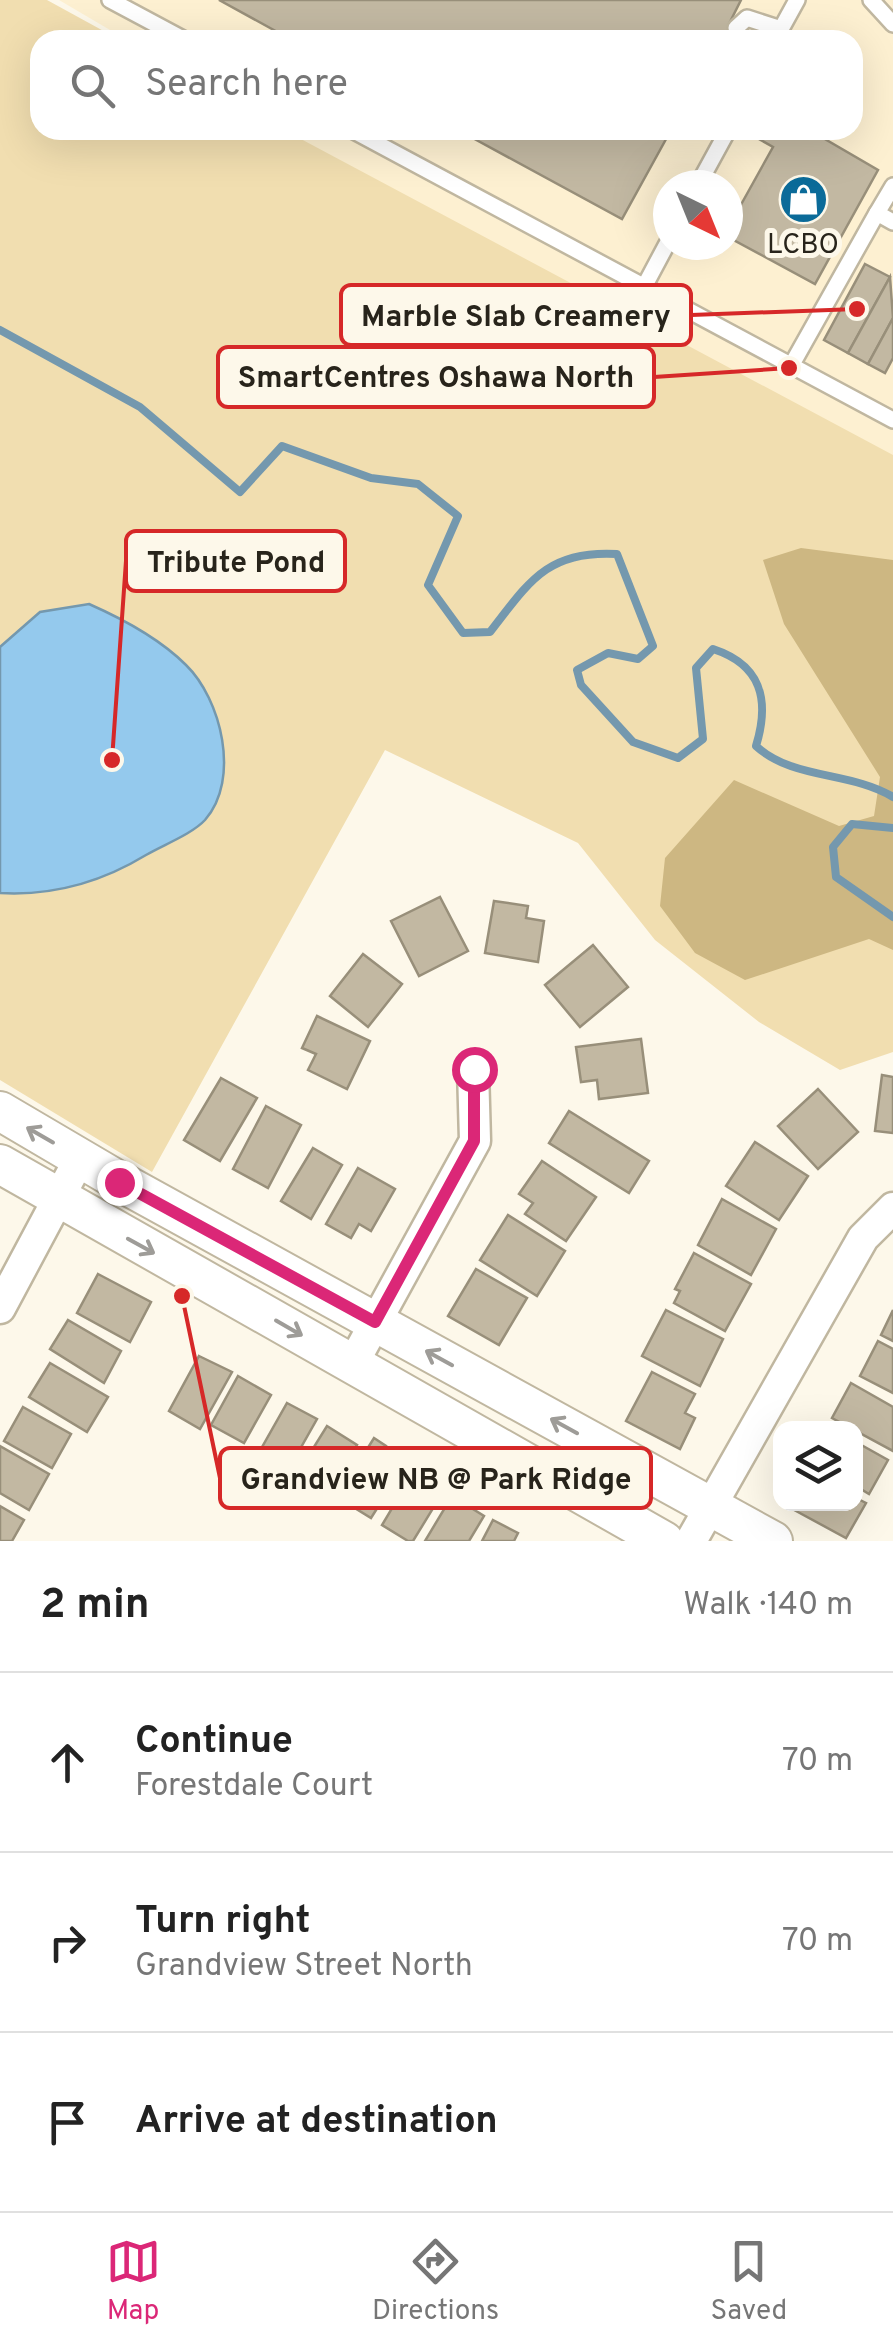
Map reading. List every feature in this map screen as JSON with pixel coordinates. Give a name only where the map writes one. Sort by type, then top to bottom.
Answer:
[{"type":"street","points":[[352,1364],[474,1141],[474,1069]]},
{"type":"street","points":[[0,1111],[248,1253],[773,1541]]},
{"type":"street","points":[[0,1308],[80,1158]]},
{"type":"street","points":[[0,1164],[664,1541]]},
{"type":"street","points":[[691,1541],[863,1238],[893,1208]]},
{"type":"street","points":[[225,1292],[248,1253]]},
{"type":"street","points":[[478,1436],[503,1393]]},
{"type":"lane","points":[[110,0],[166,30]]},
{"type":"lane","points":[[780,30],[797,0]]},
{"type":"lane","points":[[871,0],[893,24]]},
{"type":"lane","points":[[736,28],[747,18],[770,30]]},
{"type":"lane","points":[[371,140],[893,420]]},
{"type":"lane","points":[[706,170],[723,140]]},
{"type":"lane","points":[[792,366],[893,186]]},
{"type":"lane","points":[[878,213],[893,222]]},
{"type":"lane","points":[[644,287],[658,260]]},
{"type":"shaded area","points":[[0,0],[47,0],[102,30],[30,30],[30,140],[303,140],[893,455],[893,1052],[840,1070],[759,1022],[655,940],[578,843],[385,750],[152,1172],[0,1080]]},
{"type":"shaded area","points":[[59,0],[893,0],[893,491],[297,140],[863,140],[863,30],[110,30]]},
{"type":"shaded area","points":[[801,548],[893,560],[893,950],[869,939],[745,980],[695,953],[660,906],[665,858],[734,780],[839,826],[874,816],[880,777],[784,624],[763,560]]},
{"type":"water","points":[[89,604],[152,638],[198,680],[217,718],[222,740],[222,783],[216,803],[205,820],[185,835],[94,880],[57,890],[0,893],[0,647],[40,612]]},
{"type":"building","points":[[219,0],[741,0],[729,24],[741,30],[274,30]]},
{"type":"building","points":[[476,140],[665,140],[622,219]]},
{"type":"building","name":"LCBO","points":[[761,140],[826,140],[878,170],[815,284],[743,245],[743,201],[773,147]]},
{"type":"building","points":[[865,264],[890,277],[848,353],[824,340]]},
{"type":"building","points":[[890,277],[893,318],[868,364],[848,353]]},
{"type":"building","points":[[893,318],[893,358],[885,373],[868,364]]},
{"type":"building","points":[[440,897],[468,951],[419,976],[391,921]]},
{"type":"building","points":[[494,901],[528,906],[526,918],[544,921],[538,962],[485,953]]},
{"type":"building","points":[[593,945],[628,987],[580,1027],[545,985]]},
{"type":"building","points":[[363,954],[402,984],[368,1027],[330,996]]},
{"type":"building","points":[[317,1016],[370,1041],[347,1089],[308,1070],[316,1054],[302,1048]]},
{"type":"building","points":[[641,1039],[648,1093],[599,1099],[597,1080],[581,1082],[576,1047]]},
{"type":"building","points":[[882,1075],[893,1077],[893,1133],[875,1131]]},
{"type":"building","points":[[221,1078],[257,1098],[220,1161],[184,1140]]},
{"type":"building","points":[[818,1089],[858,1132],[818,1169],[778,1126]]},
{"type":"building","points":[[266,1106],[301,1125],[268,1188],[233,1169]]},
{"type":"building","points":[[569,1111],[649,1161],[629,1193],[549,1143]]},
{"type":"building","points":[[755,1142],[808,1176],[779,1220],[726,1186]]},
{"type":"building","points":[[313,1148],[342,1165],[311,1219],[281,1201]]},
{"type":"building","points":[[542,1161],[596,1197],[566,1241],[525,1214],[533,1203],[519,1194]]},
{"type":"building","points":[[358,1168],[395,1189],[371,1231],[359,1224],[351,1238],[326,1224]]},
{"type":"building","points":[[722,1199],[776,1229],[751,1275],[698,1245]]},
{"type":"building","points":[[508,1215],[565,1251],[537,1296],[480,1260]]},
{"type":"building","points":[[694,1253],[751,1284],[725,1331],[674,1303],[680,1291],[675,1289]]},
{"type":"building","points":[[476,1269],[527,1298],[499,1345],[448,1316]]},
{"type":"building","points":[[98,1274],[151,1302],[130,1342],[77,1313]]},
{"type":"building","points":[[666,1310],[723,1339],[700,1386],[642,1356]]},
{"type":"building","points":[[893,1310],[893,1341],[881,1335]]},
{"type":"building","points":[[68,1320],[121,1351],[104,1383],[50,1349]]},
{"type":"building","points":[[878,1341],[893,1349],[893,1393],[860,1376]]},
{"type":"building","points":[[199,1356],[232,1372],[200,1429],[169,1411]]},
{"type":"building","points":[[50,1363],[108,1397],[87,1432],[29,1397]]},
{"type":"building","points":[[652,1372],[695,1394],[685,1413],[695,1418],[680,1449],[626,1421]]},
{"type":"building","points":[[238,1376],[271,1395],[244,1443],[211,1425]]},
{"type":"building","points":[[851,1383],[893,1407],[893,1451],[863,1435],[863,1421],[832,1418]]},
{"type":"building","points":[[287,1403],[317,1419],[287,1472],[257,1456]]},
{"type":"building","points":[[23,1407],[71,1434],[52,1468],[4,1441]]},
{"type":"building","points":[[327,1426],[357,1445],[330,1489],[299,1471]]},
{"type":"building","points":[[374,1438],[386,1446],[381,1455],[402,1469],[371,1518],[337,1497]]},
{"type":"building","points":[[0,1446],[49,1474],[29,1510],[0,1493]]},
{"type":"building","points":[[863,1446],[888,1460],[869,1494],[863,1490]]},
{"type":"building","points":[[413,1473],[443,1492],[413,1541],[408,1541],[382,1525]]},
{"type":"building","points":[[452,1496],[484,1516],[469,1541],[425,1541]]},
{"type":"building","points":[[0,1506],[24,1520],[12,1541],[0,1541]]},
{"type":"building","points":[[796,1511],[861,1511],[846,1538]]},
{"type":"building","points":[[493,1520],[518,1533],[514,1541],[482,1541]]},
{"type":"waterway","points":[[0,330],[140,407],[240,492],[282,446],[371,478],[418,484],[458,516],[428,585],[463,633],[490,632],[529,584],[556,564],[573,557],[617,554],[653,646],[638,659],[608,653],[577,670],[581,685],[633,742],[678,758],[703,739],[696,668],[713,649],[742,664],[758,686],[762,714],[756,746],[787,765],[859,783],[893,797]]},
{"type":"waterway","points":[[893,828],[852,824],[833,847],[836,877],[893,917]]},
{"type":"place","name":"LCBO","points":[[803,199]]},
{"type":"place","name":"Marble Slab Creamery","points":[[857,309]]},
{"type":"place","name":"SmartCentres Oshawa North","points":[[789,368]]},
{"type":"place","name":"Tribute Pond","points":[[112,760]]},
{"type":"place","name":"Grandview NB @ Park Ridge","points":[[182,1296]]},
{"type":"route","points":[[119,1182],[375,1322],[474,1141],[474,1069]]}]
